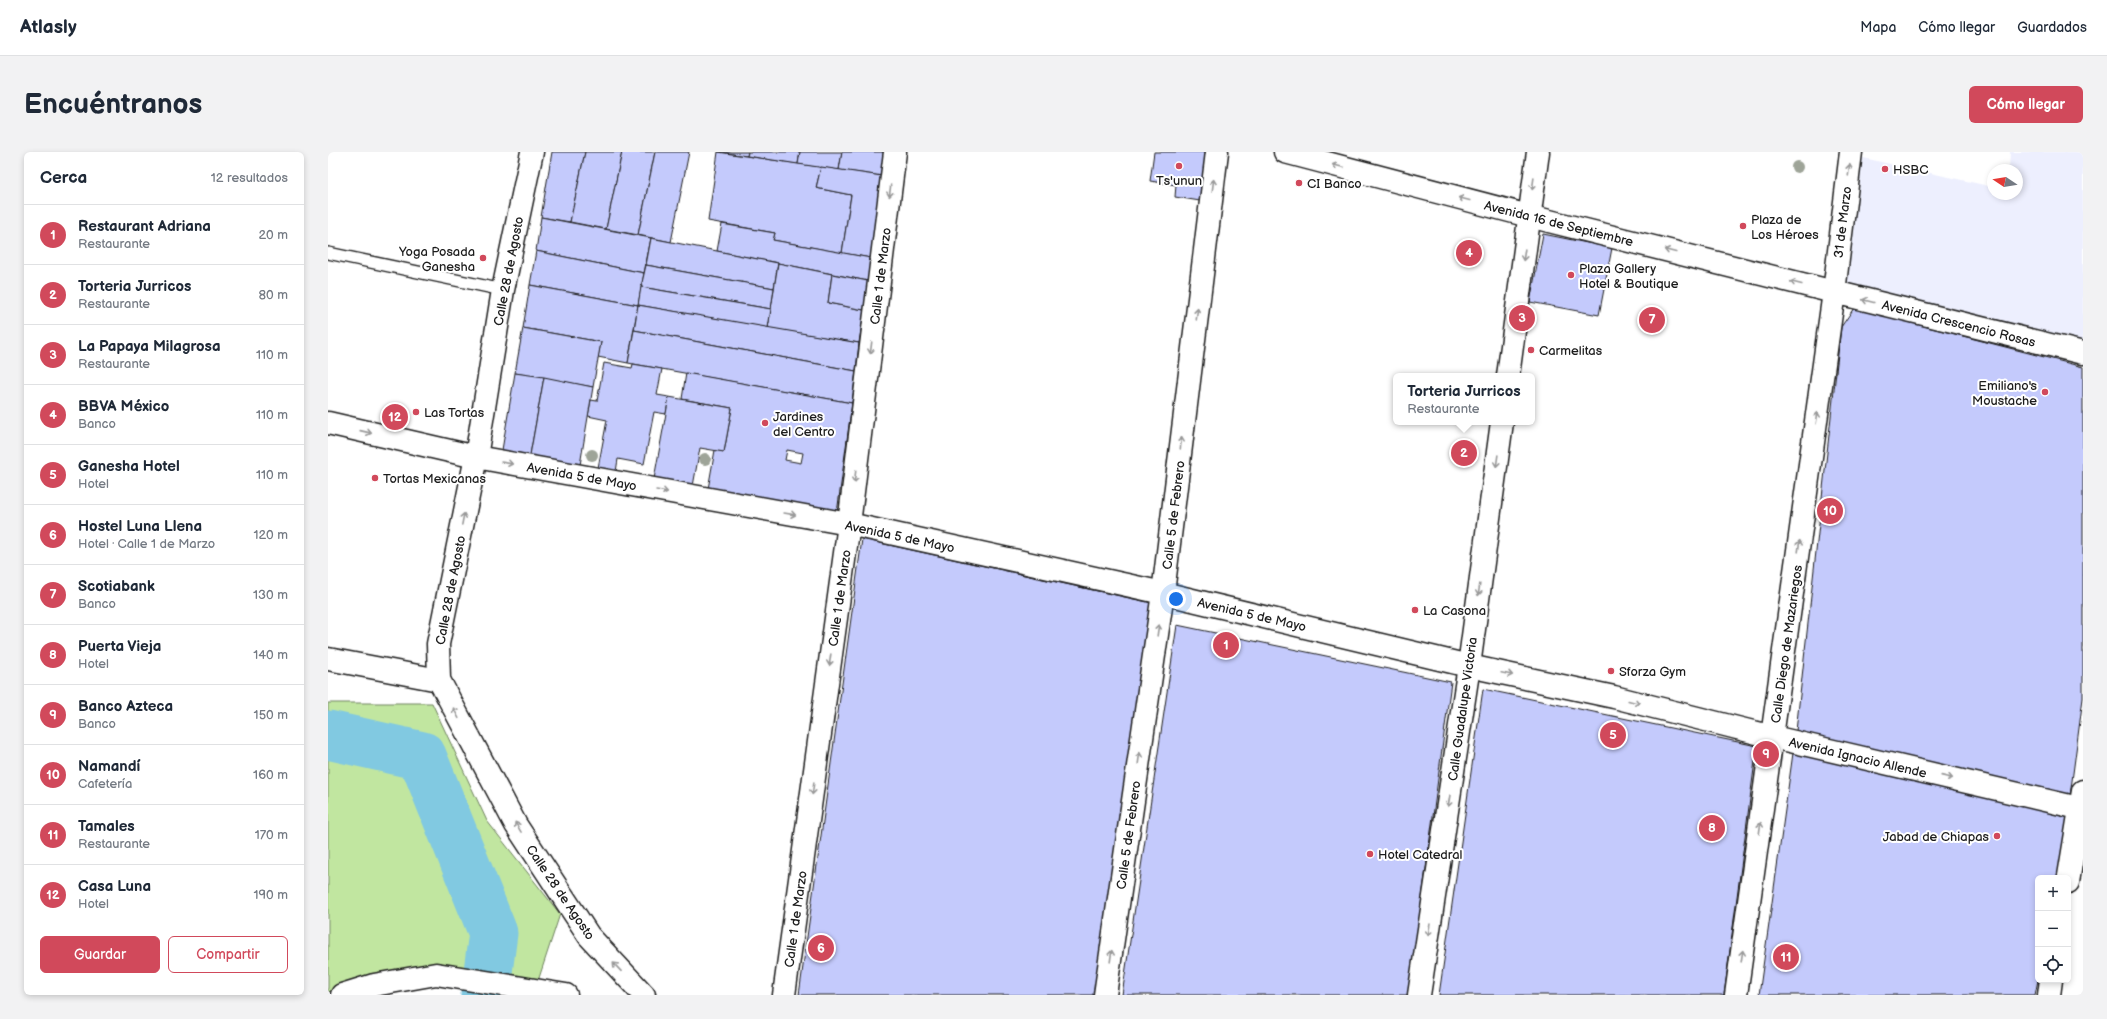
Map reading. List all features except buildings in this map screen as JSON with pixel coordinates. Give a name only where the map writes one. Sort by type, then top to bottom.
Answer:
[{"type":"street","name":"Calle 28 de Agosto","points":[[532,152],[502,290],[476,458],[438,644],[439,680],[525,838],[589,936],[644,995]]},
{"type":"street","name":"Calle 1 de Marzo","points":[[784,995],[849,524],[895,152]]},
{"type":"street","name":"Calle 5 de Febrero","points":[[1105,995],[1163,593],[1217,152]]},
{"type":"street","name":"Avenida 16 de Septiembre","points":[[1285,152],[1529,216],[1834,292]]},
{"type":"street","points":[[1508,373],[1538,152]]},
{"type":"street","name":"31 de Marzo","points":[[1834,292],[1851,152]]},
{"type":"street","name":"Avenida Crescencio Rosas","points":[[1834,292],[2083,353]]},
{"type":"street","name":"Calle Diego de Mazariegos","points":[[1736,995],[1834,292]]},
{"type":"street","name":"Avenida 5 de Mayo","points":[[328,423],[476,458],[849,524],[1163,593],[1469,666]]},
{"type":"street","name":"Calle Guadalupe Victoria","points":[[1419,995],[1469,666],[1502,425]]},
{"type":"street","points":[[328,659],[439,680]]},
{"type":"street","name":"Avenida Ignacio Allende","points":[[1469,666],[1614,697],[1773,737],[2082,803]]},
{"type":"street","points":[[2069,875],[2082,803]]},
{"type":"street","points":[[342,995],[374,985],[436,974],[527,987],[566,995]]},
{"type":"street","points":[[2049,995],[2051,983]]},
{"type":"lane","points":[[328,253],[502,290]]},
{"type":"shaded area","points":[[2010,152],[2083,152],[2083,343],[1843,285],[1859,157],[1987,186],[1987,200],[2023,200],[2023,164],[2009,164]]},
{"type":"green space","points":[[328,703],[432,703],[487,821],[560,914],[537,984],[373,976],[328,992]]},
{"type":"waterway","points":[[328,735],[422,756],[493,933],[485,995]]},
{"type":"place","name":"Ts'unun","points":[[1179,166]]},
{"type":"place","name":"HSBC","points":[[1885,169]]},
{"type":"place","name":"CI Banco","points":[[1299,183]]},
{"type":"place","name":"Plaza de Los Héroes","points":[[1743,226]]},
{"type":"place","name":"BBVA México","points":[[1469,253]]},
{"type":"place","name":"Yoga Posada Ganesha","points":[[483,258]]},
{"type":"place","name":"Plaza Gallery Hotel & Boutique","points":[[1571,275]]},
{"type":"place","name":"La Papaya Milagrosa","points":[[1522,318]]},
{"type":"place","name":"Scotiabank","points":[[1652,320]]},
{"type":"place","name":"Carmelitas","points":[[1531,350]]},
{"type":"place","name":"Emiliano's Moustache","points":[[2045,392]]},
{"type":"place","name":"Las Tortas","points":[[416,412]]},
{"type":"place","name":"Casa Luna","points":[[395,417]]},
{"type":"place","name":"Jardines del Centro","points":[[765,423]]},
{"type":"place","name":"Torteria Jurricos","points":[[1464,453]]},
{"type":"place","name":"Tortas Mexicanas","points":[[375,478]]},
{"type":"place","name":"Namandí","points":[[1830,511]]},
{"type":"place","name":"La Casona","points":[[1415,610]]},
{"type":"place","name":"Restaurant Adriana","points":[[1226,645]]},
{"type":"place","name":"Sforza Gym","points":[[1611,671]]},
{"type":"place","name":"Ganesha Hotel","points":[[1613,735]]},
{"type":"place","name":"Banco Azteca","points":[[1766,754]]},
{"type":"place","name":"Puerta Vieja","points":[[1712,828]]},
{"type":"place","name":"Jabad de Chiapas","points":[[1997,836]]},
{"type":"place","name":"Hotel Catedral","points":[[1370,854]]},
{"type":"place","name":"Hostel Luna Llena","points":[[821,948]]},
{"type":"place","name":"Tamales","points":[[1786,957]]}]
